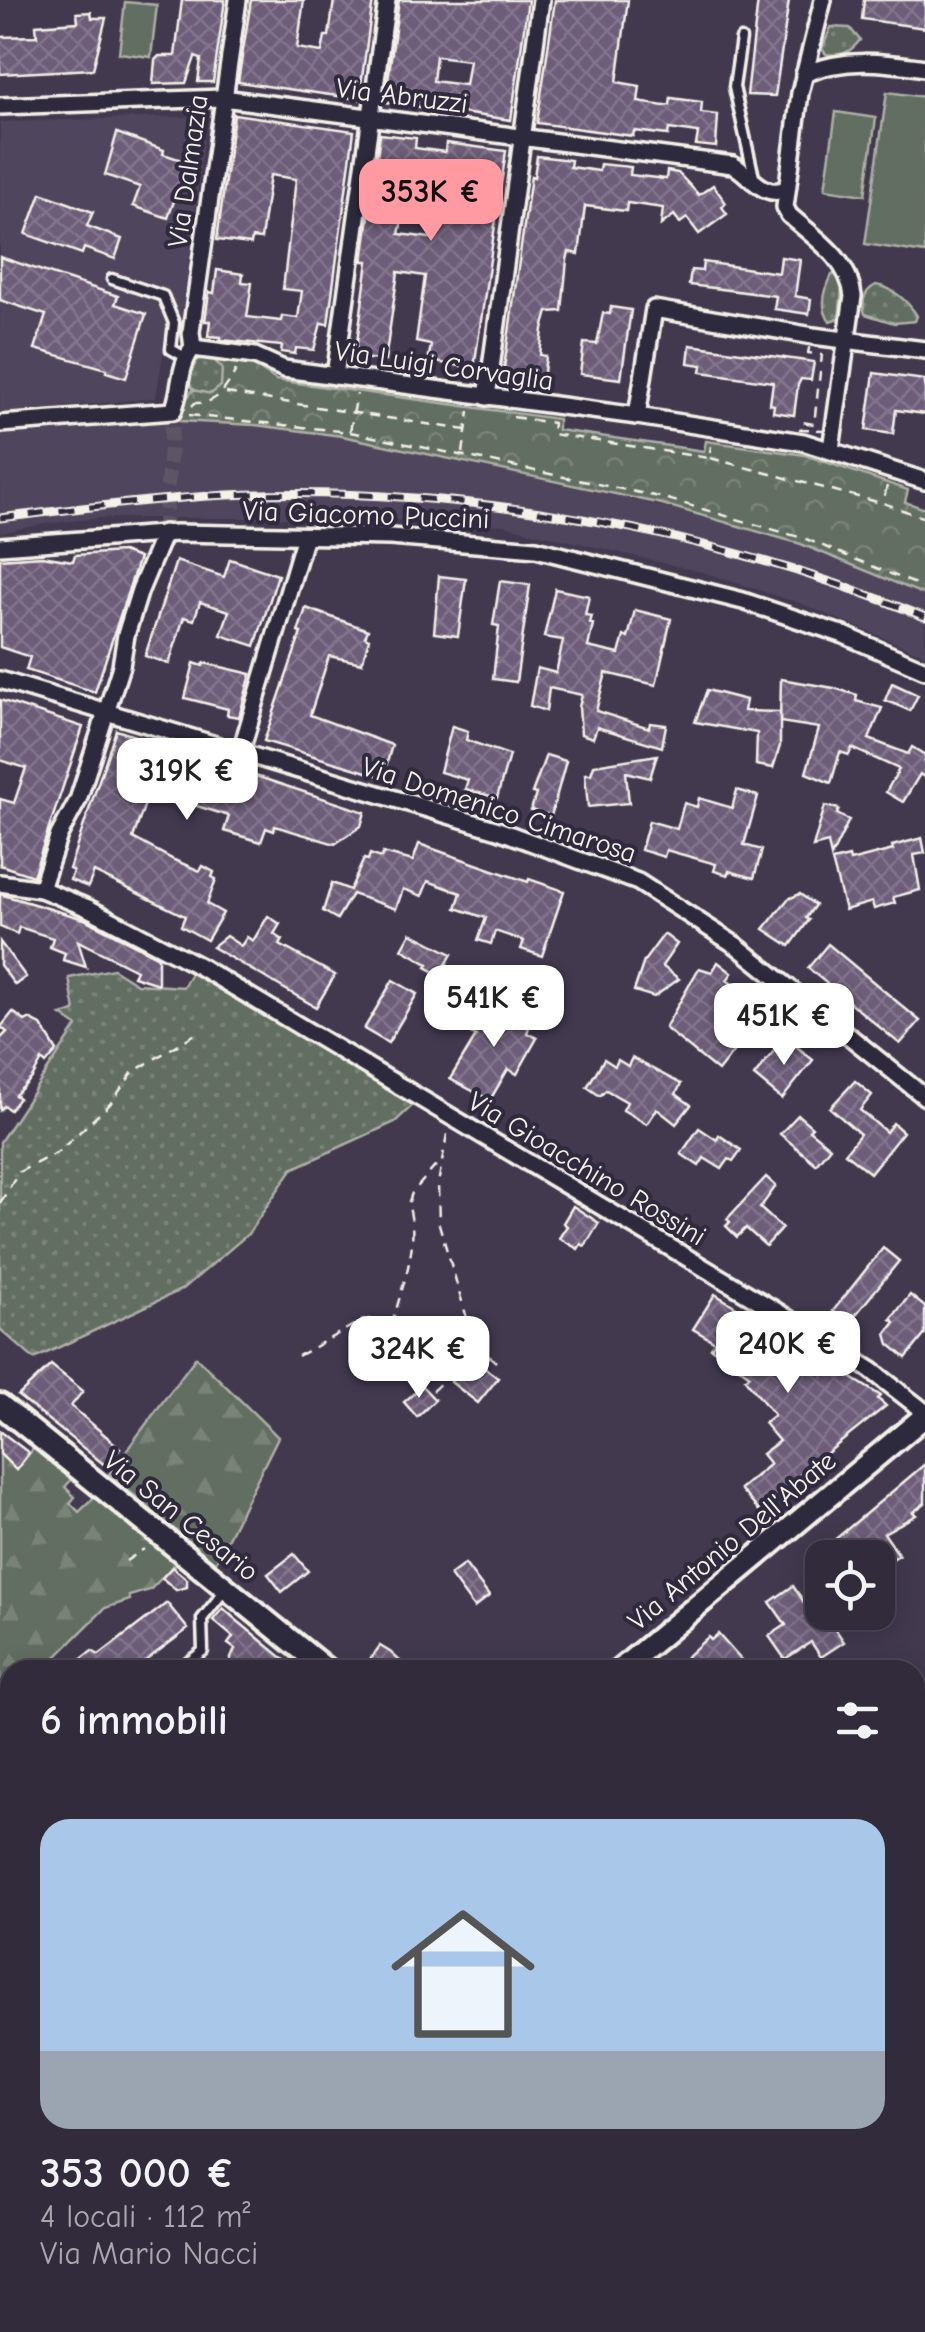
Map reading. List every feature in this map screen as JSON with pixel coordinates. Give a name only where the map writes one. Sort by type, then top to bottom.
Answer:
[{"type":"main road","name":"Via San Cesario","points":[[0,1406],[315,1660]]},
{"type":"main road","name":"Via Antonio Dell'Abate","points":[[632,1660],[925,1414]]},
{"type":"street","name":"Via Dalmazia","points":[[190,353],[238,0]]},
{"type":"street","points":[[335,376],[386,0]]},
{"type":"street","points":[[486,397],[542,0]]},
{"type":"street","points":[[823,0],[804,74],[785,207],[843,263],[852,278],[853,296],[831,449]]},
{"type":"street","points":[[804,74],[850,61],[925,68]]},
{"type":"street","name":"Via Abruzzi","points":[[0,106],[223,98],[733,165],[763,190],[777,193],[786,189]]},
{"type":"street","points":[[637,416],[654,308],[847,341],[925,350]]},
{"type":"street","points":[[0,424],[179,413],[180,375],[190,353]]},
{"type":"street","name":"Via Luigi Corvaglia","points":[[190,353],[254,356],[284,369],[637,416],[831,449],[925,481]]},
{"type":"street","points":[[40,889],[59,835],[78,800],[121,666],[140,590],[164,533]]},
{"type":"street","name":"Via Giacomo Puccini","points":[[0,546],[164,533],[390,536],[536,549],[744,601],[844,635],[925,670]]},
{"type":"street","points":[[240,754],[305,536]]},
{"type":"street","name":"Via Domenico Cimarosa","points":[[0,680],[498,830],[638,882],[737,946],[923,1089]]},
{"type":"street","name":"Via Gioacchino Rossini","points":[[0,882],[40,889],[88,908],[200,966],[772,1308],[871,1370],[925,1414]]},
{"type":"lane","points":[[741,39],[734,86],[755,181]]},
{"type":"lane","points":[[112,280],[163,296],[174,322],[171,349],[190,353]]},
{"type":"lane","points":[[191,1660],[203,1651],[202,1620],[226,1588]]},
{"type":"path","points":[[194,403],[206,404],[224,393],[236,370],[246,371]]},
{"type":"path","points":[[224,393],[466,430]]},
{"type":"path","points":[[350,432],[353,394]]},
{"type":"path","points":[[462,454],[469,411]]},
{"type":"path","points":[[179,413],[350,432],[664,498],[806,539],[925,588]]},
{"type":"path","points":[[503,416],[554,423],[552,434],[699,453],[925,518]]},
{"type":"path","points":[[709,458],[711,444]]},
{"type":"path","points":[[882,504],[887,486]]},
{"type":"path","points":[[0,1204],[19,1172],[58,1152],[110,1104],[133,1072],[197,1033]]},
{"type":"path","points":[[454,1120],[441,1160],[439,1224],[472,1336],[496,1362]]},
{"type":"path","points":[[392,1324],[413,1239],[414,1222],[408,1204],[441,1160]]},
{"type":"path","points":[[298,1356],[373,1318],[392,1324],[411,1341],[454,1358]]},
{"type":"path","points":[[432,1391],[443,1382],[454,1358],[472,1336]]},
{"type":"path","points":[[126,1561],[160,1535]]},
{"type":"shaded area","points":[[207,116],[181,322],[168,323],[156,398],[0,413],[0,122]]},
{"type":"shaded area","points":[[179,421],[342,436],[737,523],[801,544],[925,595],[925,655],[802,604],[705,573],[503,525],[347,518],[99,518],[0,533],[0,434]]},
{"type":"green space","points":[[125,2],[157,5],[151,57],[119,53]]},
{"type":"green space","points":[[831,27],[850,28],[860,40],[845,53],[826,54],[822,49]]},
{"type":"green space","points":[[887,92],[925,97],[925,253],[865,244]]},
{"type":"green space","points":[[836,112],[876,118],[865,195],[825,189]]},
{"type":"green space","points":[[837,273],[842,289],[839,318],[830,321],[824,298],[832,275]]},
{"type":"green space","points":[[876,285],[905,300],[917,316],[915,321],[894,323],[865,314],[864,297]]},
{"type":"green space","points":[[206,358],[219,363],[224,376],[219,389],[206,394],[193,389],[188,376],[193,363]]},
{"type":"green space","points":[[213,359],[255,366],[276,380],[558,419],[558,430],[704,451],[706,441],[805,455],[908,490],[905,502],[925,509],[925,595],[801,544],[662,504],[342,436],[180,421],[181,406],[193,390],[211,394],[221,386],[222,368]]},
{"type":"green space","points":[[113,969],[137,984],[183,987],[193,970],[413,1105],[395,1122],[292,1169],[248,1234],[183,1289],[34,1359],[0,1329],[0,1142],[77,1026],[61,1015],[75,1011],[69,978]]},
{"type":"green space","points":[[196,1357],[278,1437],[215,1564],[109,1474]]},
{"type":"green space","points":[[34,1448],[72,1479],[65,1487],[75,1497],[70,1503],[79,1512],[95,1497],[177,1562],[150,1590],[105,1608],[53,1660],[0,1660],[0,1454],[16,1470]]},
{"type":"building","points":[[182,0],[225,0],[213,82],[198,82],[201,59],[195,57],[186,83],[153,84],[155,60],[159,56],[175,56]]},
{"type":"building","points":[[251,0],[304,0],[297,48],[322,52],[325,36],[329,36],[334,0],[373,0],[359,99],[238,82]]},
{"type":"building","points":[[399,0],[528,0],[511,120],[385,102]],"holes":[[[436,56],[469,60],[465,85],[433,81]]]},
{"type":"building","points":[[555,0],[628,0],[617,82],[640,86],[638,102],[664,106],[670,105],[671,98],[702,102],[701,113],[718,115],[716,147],[696,145],[698,133],[669,129],[668,135],[634,131],[633,136],[537,123]]},
{"type":"building","points":[[758,0],[789,0],[775,96],[747,95]]},
{"type":"building","points":[[864,0],[925,0],[925,28],[862,19]]},
{"type":"building","points":[[91,12],[92,18],[106,18],[93,69],[0,74],[0,37],[37,36],[36,25],[78,22],[77,13]]},
{"type":"building","points":[[234,114],[354,131],[328,324],[321,323],[314,350],[296,348],[295,354],[281,352],[282,346],[208,336],[210,321],[205,321],[217,270],[243,274],[242,282],[252,283],[247,317],[281,321],[282,316],[298,318],[302,291],[283,289],[296,179],[270,175],[261,239],[252,238],[251,244],[217,240]]},
{"type":"building","points":[[117,133],[188,162],[168,218],[133,206],[140,187],[105,175]]},
{"type":"building","points":[[380,134],[416,138],[415,148],[445,152],[446,143],[506,151],[474,368],[428,361],[431,345],[416,342],[425,276],[398,272],[385,361],[355,357],[368,261],[363,261]],"holes":[[[410,184],[440,188],[439,194],[445,195],[440,232],[432,231],[431,238],[399,234]]]},
{"type":"building","points":[[537,156],[571,160],[570,167],[599,171],[600,164],[631,167],[630,175],[666,179],[667,171],[678,173],[699,195],[713,185],[726,203],[722,207],[727,214],[699,234],[687,218],[680,223],[674,215],[661,225],[663,208],[627,203],[626,211],[585,206],[579,254],[569,252],[567,260],[562,311],[548,312],[543,329],[540,355],[546,356],[542,388],[502,382]]},
{"type":"building","points":[[41,193],[93,212],[87,226],[122,239],[115,259],[84,248],[82,254],[26,234]]},
{"type":"building","points":[[0,257],[118,296],[115,304],[146,314],[126,378],[35,349],[46,315],[0,300]]},
{"type":"building","points":[[781,257],[800,260],[795,296],[811,299],[809,314],[774,309],[776,296],[689,285],[691,270],[702,271],[703,262],[779,273]]},
{"type":"building","points":[[611,307],[631,310],[621,379],[580,374],[584,343],[597,344],[603,313],[610,314]]},
{"type":"building","points":[[690,345],[814,362],[811,380],[801,379],[798,385],[794,415],[773,412],[773,382],[701,372],[702,365],[688,363]]},
{"type":"building","points":[[874,373],[925,380],[925,414],[896,410],[893,434],[866,430]]},
{"type":"building","points":[[122,552],[139,558],[95,692],[26,670],[30,657],[0,647],[0,559],[42,556],[73,561],[75,555]]},
{"type":"building","points":[[230,559],[278,575],[255,646],[221,635],[229,611],[200,602],[194,620],[184,617],[169,664],[145,656],[176,561],[224,577]]},
{"type":"building","points":[[439,576],[466,579],[458,636],[434,633]]},
{"type":"building","points":[[500,581],[530,585],[516,682],[493,679],[499,626],[493,625]]},
{"type":"building","points":[[555,589],[589,596],[585,615],[592,616],[593,624],[588,647],[619,654],[635,610],[671,619],[656,685],[606,673],[596,711],[649,728],[650,723],[666,725],[662,747],[597,727],[593,738],[581,734],[582,695],[549,688],[546,711],[530,706],[537,668],[556,673],[563,640],[544,637]]},
{"type":"building","points":[[306,608],[368,630],[362,663],[329,656],[310,715],[392,745],[383,777],[264,741]]},
{"type":"building","points":[[194,663],[251,674],[239,717],[227,715],[228,709],[185,698]]},
{"type":"building","points":[[781,679],[834,688],[857,695],[856,701],[882,708],[869,739],[908,754],[912,747],[925,755],[925,778],[920,774],[903,802],[886,792],[899,769],[852,748],[849,755],[840,752],[831,783],[806,773],[819,728],[780,722]]},
{"type":"building","points":[[892,683],[918,695],[910,711],[885,700]]},
{"type":"building","points":[[707,690],[746,700],[744,711],[780,712],[780,746],[773,768],[756,765],[757,733],[695,722]]},
{"type":"building","points":[[0,700],[83,727],[33,876],[0,865],[0,799],[14,803],[26,768],[0,760]]},
{"type":"building","points":[[452,726],[468,731],[466,740],[509,755],[497,798],[465,789],[468,780],[440,772]]},
{"type":"building","points":[[116,730],[193,755],[188,772],[217,782],[222,765],[365,812],[361,826],[335,844],[275,826],[274,831],[266,828],[261,842],[224,831],[229,816],[148,795],[133,838],[200,871],[203,866],[214,872],[212,877],[216,879],[207,904],[223,913],[207,940],[181,926],[185,916],[94,872],[88,887],[70,880],[73,871],[69,869]]},
{"type":"building","points":[[546,755],[566,761],[551,816],[531,810],[536,794],[532,793]]},
{"type":"building","points":[[657,755],[650,778],[626,772],[629,803],[588,807],[585,774],[591,774],[594,765]]},
{"type":"building","points":[[737,790],[758,796],[744,845],[762,850],[754,878],[714,871],[716,864],[666,850],[664,857],[641,850],[649,821],[677,829],[684,803],[697,807],[699,798],[732,808]]},
{"type":"building","points":[[825,806],[839,809],[837,814],[849,820],[831,857],[828,843],[813,847]]},
{"type":"building","points":[[922,838],[925,853],[914,855],[920,890],[893,897],[895,903],[874,909],[872,902],[845,910],[832,861],[849,857],[850,861]]},
{"type":"building","points":[[419,844],[564,891],[542,956],[521,949],[524,941],[495,931],[491,944],[478,940],[486,918],[456,908],[461,893],[428,881],[422,896],[403,889],[396,909],[352,894],[337,919],[323,911],[332,883],[350,890],[370,854],[381,858],[383,853],[413,861]]},
{"type":"building","points":[[0,894],[84,919],[158,957],[158,984],[133,976],[136,970],[78,941],[86,967],[63,960],[65,953],[50,947],[53,938],[19,927],[17,934],[0,927]]},
{"type":"building","points":[[800,894],[815,905],[790,946],[764,929],[788,899]]},
{"type":"building","points":[[268,916],[280,924],[274,934],[283,940],[280,945],[335,975],[316,1007],[212,947],[226,936],[241,946],[247,937],[253,941]]},
{"type":"building","points":[[411,933],[452,954],[440,975],[402,949]]},
{"type":"building","points":[[664,934],[677,944],[662,966],[679,979],[654,997],[634,991],[644,961]]},
{"type":"building","points":[[0,942],[26,977],[15,985],[0,965]]},
{"type":"building","points":[[828,944],[920,1021],[900,1044],[808,968]]},
{"type":"building","points":[[718,962],[732,973],[727,980],[766,1010],[718,1071],[665,1028],[699,968],[712,972]]},
{"type":"building","points":[[393,980],[417,994],[388,1043],[364,1029]]},
{"type":"building","points":[[491,999],[531,1022],[527,1033],[537,1038],[517,1074],[508,1069],[490,1100],[450,1079],[476,1036],[471,1034]]},
{"type":"building","points":[[13,1012],[25,1021],[41,1025],[57,1051],[46,1064],[42,1060],[32,1078],[15,1095],[19,1098],[10,1110],[4,1106],[0,1110],[0,1039],[7,1032],[1,1027]]},
{"type":"building","points":[[785,1037],[813,1060],[782,1099],[754,1076]]},
{"type":"building","points":[[632,1058],[681,1084],[676,1094],[691,1105],[676,1124],[657,1109],[647,1124],[623,1110],[627,1102],[606,1090],[600,1096],[587,1087],[604,1059],[615,1066],[618,1060],[628,1066]]},
{"type":"building","points":[[855,1081],[872,1095],[860,1110],[886,1132],[893,1123],[903,1132],[870,1173],[845,1153],[860,1134],[830,1108]]},
{"type":"building","points":[[798,1115],[830,1147],[816,1164],[780,1134]]},
{"type":"building","points":[[699,1128],[717,1140],[719,1135],[741,1150],[722,1169],[704,1158],[699,1166],[681,1154]]},
{"type":"building","points":[[766,1177],[776,1186],[760,1208],[782,1228],[766,1246],[746,1228],[737,1237],[726,1226],[730,1222],[727,1219]]},
{"type":"building","points":[[573,1206],[599,1223],[585,1246],[581,1244],[578,1249],[559,1238]]},
{"type":"building","points":[[883,1248],[899,1261],[849,1323],[833,1311]]},
{"type":"building","points":[[715,1294],[881,1396],[878,1399],[886,1406],[782,1489],[786,1493],[762,1514],[740,1489],[770,1464],[762,1454],[779,1441],[764,1423],[774,1415],[745,1379],[750,1375],[711,1348],[715,1342],[693,1329]]},
{"type":"building","points":[[910,1295],[925,1307],[925,1334],[906,1358],[889,1344],[886,1334],[895,1322],[891,1319]]},
{"type":"building","points":[[470,1357],[498,1378],[478,1403],[451,1382]]},
{"type":"building","points":[[51,1365],[83,1391],[71,1406],[120,1448],[106,1466],[18,1396]]},
{"type":"building","points":[[422,1386],[435,1400],[417,1417],[404,1402]]},
{"type":"building","points":[[0,1431],[29,1453],[16,1470],[0,1454]]},
{"type":"building","points":[[925,1464],[925,1503],[913,1512],[916,1515],[884,1533],[889,1540],[834,1540]]},
{"type":"building","points":[[294,1554],[308,1571],[282,1592],[268,1574]]},
{"type":"building","points":[[465,1564],[489,1596],[474,1608],[450,1575]]},
{"type":"building","points":[[172,1567],[187,1579],[187,1587],[176,1590],[162,1578]]},
{"type":"building","points":[[793,1586],[805,1604],[805,1630],[836,1630],[844,1642],[821,1657],[811,1642],[785,1659],[769,1636],[786,1625],[770,1602]]},
{"type":"building","points":[[167,1603],[188,1629],[146,1660],[80,1660],[92,1651],[99,1655]]},
{"type":"building","points":[[223,1608],[285,1660],[230,1660],[235,1649],[228,1644],[233,1637],[213,1620]]},
{"type":"building","points":[[718,1634],[741,1660],[685,1658],[708,1637],[711,1640]]},
{"type":"building","points":[[380,1646],[399,1660],[370,1660]]},
{"type":"tunnel","points":[[164,533],[173,411]]},
{"type":"railway","points":[[0,518],[227,495],[405,497],[494,506],[582,519],[757,559],[925,617]]}]
